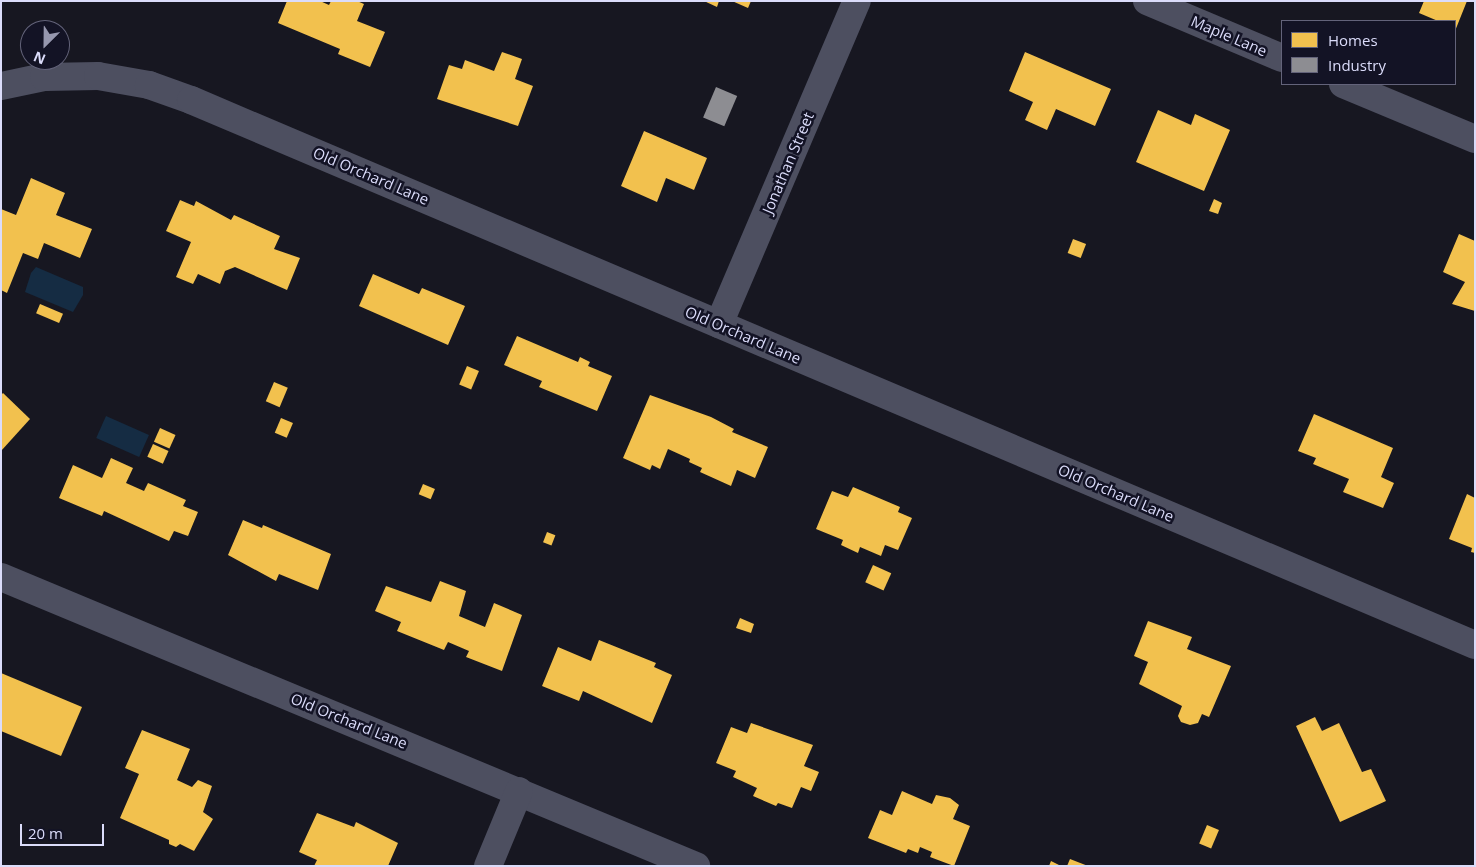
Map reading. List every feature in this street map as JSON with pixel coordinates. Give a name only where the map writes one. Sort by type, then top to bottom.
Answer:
[{"type":"street","name":"Jonathan Street","points":[[719,324],[857,1]]},
{"type":"street","name":"Maple Lane","points":[[1147,1],[1281,58]]},
{"type":"street","name":"Old Orchard Lane","points":[[1,86],[73,75],[121,78],[149,85],[191,100],[1475,645]]},
{"type":"street","points":[[1345,85],[1475,140]]},
{"type":"street","name":"Old Orchard Lane","points":[[1,577],[519,790],[696,866]]},
{"type":"street","points":[[488,866],[519,790]]},
{"type":"water","points":[[36,267],[83,287],[83,295],[73,312],[25,292],[31,273]]},
{"type":"water","points":[[106,416],[149,435],[139,457],[96,438]]},
{"type":"building: Homes","points":[[287,1],[320,1],[329,5],[331,1],[357,1],[364,4],[357,21],[385,32],[370,67],[338,54],[340,49],[278,23]]},
{"type":"building: Homes","points":[[704,1],[719,1],[717,7]]},
{"type":"building: Homes","points":[[732,1],[751,1],[748,8]]},
{"type":"building: Homes","points":[[1424,1],[1467,1],[1456,28],[1456,20],[1436,20],[1419,13]]},
{"type":"building: Homes","points":[[502,52],[522,59],[515,79],[533,86],[518,126],[437,99],[449,65],[462,69],[465,60],[494,71]]},
{"type":"building: Homes","points":[[1025,52],[1111,89],[1095,126],[1056,109],[1047,130],[1025,120],[1033,102],[1009,91]]},
{"type":"building: Homes","points":[[1158,110],[1191,125],[1195,114],[1230,130],[1204,191],[1136,162]]},
{"type":"building: Homes","points":[[644,131],[707,158],[694,190],[666,178],[657,202],[621,186]]},
{"type":"building: Homes","points":[[31,178],[65,193],[56,215],[92,229],[80,258],[44,243],[38,259],[23,253],[7,293],[1,290],[1,209],[16,215]]},
{"type":"building: Homes","points":[[1214,199],[1222,203],[1218,214],[1209,211]]},
{"type":"building: Homes","points":[[180,200],[194,206],[196,201],[231,220],[234,215],[280,236],[274,249],[300,258],[287,290],[235,267],[225,271],[220,284],[198,274],[193,284],[176,277],[191,242],[166,231]]},
{"type":"building: Homes","points":[[1459,234],[1475,241],[1475,311],[1452,304],[1465,282],[1443,272]]},
{"type":"building: Homes","points":[[1073,239],[1086,244],[1081,258],[1068,253]]},
{"type":"building: Homes","points":[[373,274],[419,294],[422,288],[465,306],[448,345],[359,306]]},
{"type":"building: Homes","points":[[40,304],[63,314],[59,323],[36,313]]},
{"type":"building: Homes","points":[[517,336],[578,362],[580,357],[590,362],[588,366],[612,376],[597,411],[539,387],[542,381],[504,365]]},
{"type":"building: Homes","points":[[467,366],[479,371],[471,389],[459,384]]},
{"type":"building: Homes","points":[[274,382],[288,388],[280,407],[266,401]]},
{"type":"building: Homes","points":[[3,393],[30,419],[1,451],[1,395]]},
{"type":"building: Homes","points":[[650,395],[711,417],[734,429],[732,432],[768,447],[755,478],[737,470],[731,486],[700,472],[702,468],[689,462],[690,459],[668,449],[660,469],[652,465],[650,470],[623,458]]},
{"type":"building: Homes","points":[[1314,414],[1393,448],[1381,477],[1394,483],[1383,508],[1343,492],[1349,479],[1313,464],[1316,458],[1298,451]]},
{"type":"building: Homes","points":[[281,418],[293,423],[287,438],[275,433]]},
{"type":"building: Homes","points":[[160,428],[176,435],[169,449],[154,442]]},
{"type":"building: Homes","points":[[153,444],[169,451],[163,464],[147,457]]},
{"type":"building: Homes","points":[[111,458],[133,468],[126,483],[144,491],[148,483],[186,500],[183,506],[198,512],[188,536],[174,531],[169,541],[104,511],[102,516],[59,498],[73,465],[102,478]]},
{"type":"building: Homes","points":[[423,484],[435,489],[431,499],[419,494]]},
{"type":"building: Homes","points":[[853,487],[900,507],[898,512],[912,518],[898,550],[885,545],[881,556],[860,547],[858,553],[841,545],[843,540],[816,529],[832,491],[848,497]]},
{"type":"building: Homes","points":[[1467,494],[1475,498],[1475,553],[1471,552],[1472,548],[1449,539]]},
{"type":"building: Homes","points":[[243,520],[262,528],[263,525],[331,554],[318,590],[279,574],[276,581],[228,555]]},
{"type":"building: Homes","points":[[547,532],[555,535],[551,545],[543,542]]},
{"type":"building: Homes","points":[[873,565],[891,573],[884,590],[865,582]]},
{"type":"building: Homes","points":[[440,581],[466,591],[459,616],[485,627],[494,603],[522,615],[502,671],[466,657],[469,651],[448,642],[444,650],[397,631],[401,622],[375,611],[386,586],[431,602]]},
{"type":"building: Homes","points":[[740,618],[754,624],[751,633],[736,628]]},
{"type":"building: Homes","points":[[1148,621],[1192,637],[1187,649],[1231,666],[1209,717],[1202,714],[1198,723],[1190,725],[1181,722],[1178,716],[1182,706],[1139,684],[1148,662],[1134,656]]},
{"type":"building: Homes","points":[[599,640],[656,663],[654,667],[672,675],[652,723],[583,691],[579,701],[542,686],[558,647],[591,661]]},
{"type":"building: Homes","points":[[1,673],[82,707],[61,756],[1,731]]},
{"type":"building: Homes","points":[[1315,717],[1322,731],[1339,723],[1362,772],[1371,769],[1386,801],[1340,822],[1296,726]]},
{"type":"building: Homes","points":[[751,723],[813,745],[804,766],[819,772],[811,791],[801,787],[792,808],[778,803],[776,806],[753,796],[757,788],[733,777],[736,771],[716,763],[731,727],[747,733]]},
{"type":"building: Homes","points":[[142,730],[190,749],[177,780],[192,787],[198,780],[212,786],[203,812],[213,819],[194,851],[180,844],[176,847],[169,844],[169,840],[120,818],[139,774],[125,768]]},
{"type":"building: Homes","points":[[902,791],[932,804],[936,795],[950,798],[959,805],[953,819],[970,826],[954,866],[930,857],[932,852],[920,847],[918,853],[908,849],[906,853],[868,838],[880,810],[892,815]]},
{"type":"building: Homes","points":[[317,813],[354,827],[356,822],[398,843],[388,866],[314,866],[317,860],[299,852]]},
{"type":"building: Homes","points":[[1207,825],[1219,830],[1211,848],[1199,843]]},
{"type":"building: Homes","points":[[1070,859],[1088,866],[1067,866]]},
{"type":"building: Homes","points":[[1051,861],[1061,866],[1049,866]]},
{"type":"building: Industry","points":[[716,87],[737,96],[724,126],[703,117]]}]
